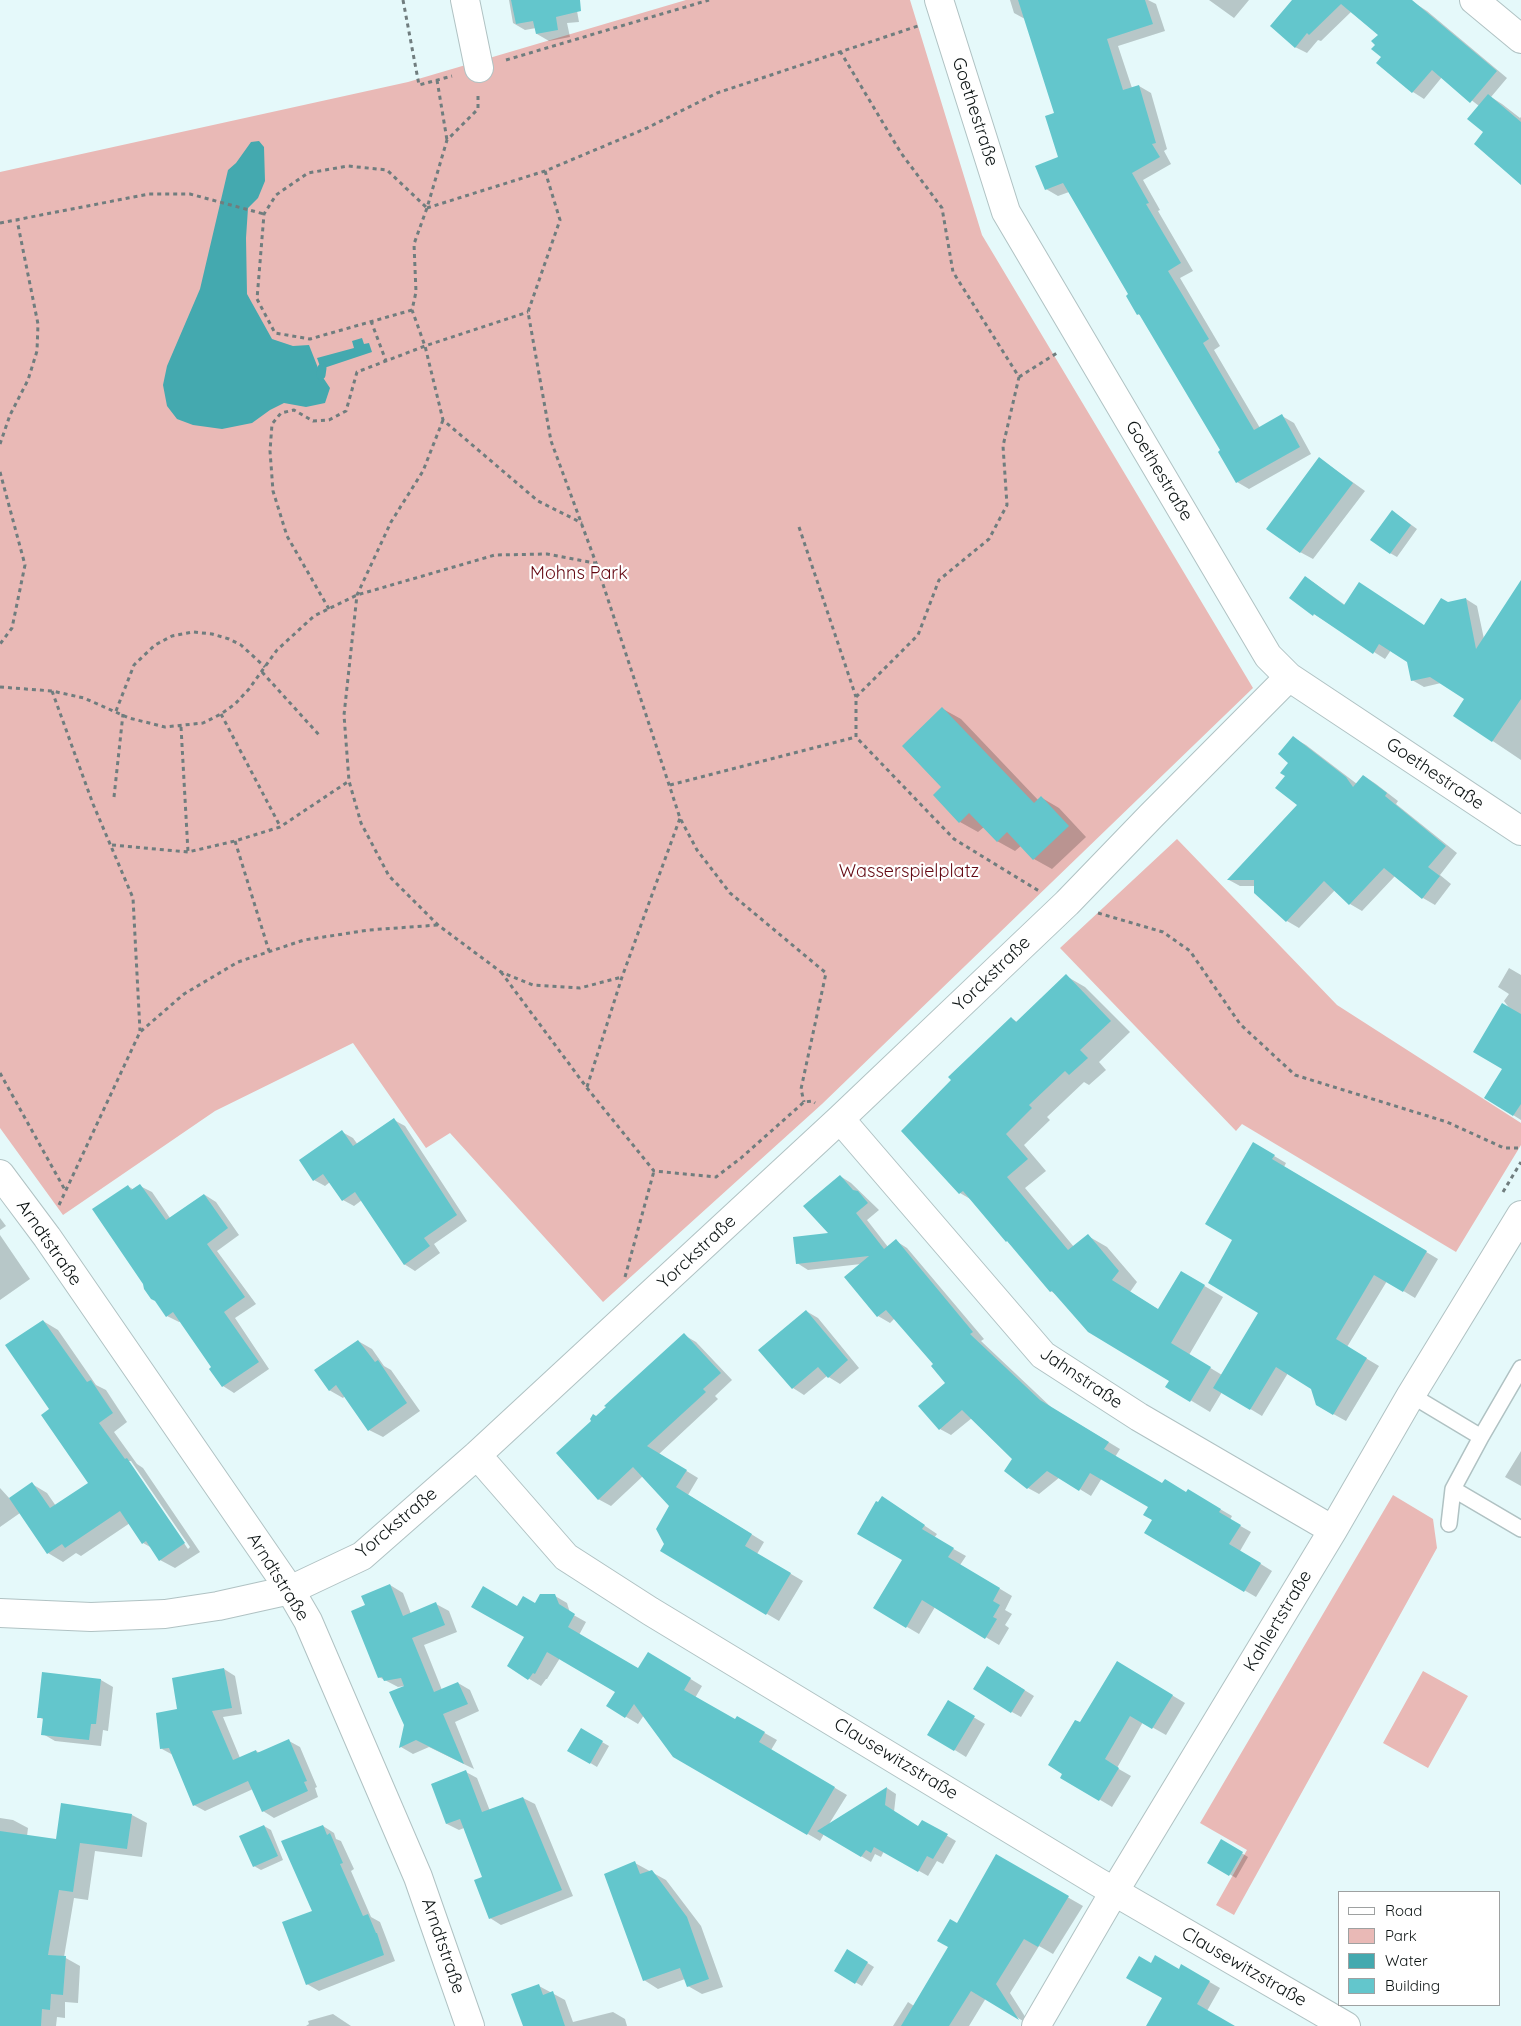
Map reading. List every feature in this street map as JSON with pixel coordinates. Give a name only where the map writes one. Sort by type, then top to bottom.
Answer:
[{"type":"street","points":[[465,0],[479,68]]},
{"type":"street","points":[[1474,0],[1521,39]]},
{"type":"street","name":"Goethestraße","points":[[942,9],[1006,212],[1268,656],[1289,677],[1521,831]]},
{"type":"street","name":"Yorckstraße","points":[[0,1612],[91,1617],[165,1614],[218,1606],[290,1590],[362,1556],[477,1454],[840,1119],[1067,903],[1289,677]]},
{"type":"street","name":"Jahnstraße","points":[[840,1119],[1043,1355],[1139,1417],[1333,1530]]},
{"type":"street","name":"Arndtstraße","points":[[0,1174],[46,1237],[290,1590],[308,1621],[418,1877],[470,2026]]},
{"type":"street","name":"Kahlertstraße","points":[[1036,2026],[1114,1892],[1333,1530],[1410,1395],[1521,1215]]},
{"type":"street","name":"Clausewitzstraße","points":[[477,1454],[566,1557],[650,1611],[1114,1892],[1346,2026]]},
{"type":"lane","points":[[1449,1524],[1453,1489],[1521,1368]]},
{"type":"lane","points":[[1410,1395],[1481,1437]]},
{"type":"lane","points":[[1453,1489],[1521,1529]]},
{"type":"path","points":[[403,0],[419,85],[710,0]]},
{"type":"path","points":[[427,208],[545,171],[647,128],[717,93],[840,51],[942,9]]},
{"type":"path","points":[[840,51],[901,154],[942,208],[953,272],[1019,376],[1003,446],[1007,505],[989,539],[938,580],[918,635],[856,697]]},
{"type":"path","points":[[447,140],[478,109],[479,68]]},
{"type":"path","points":[[437,80],[447,140],[427,208],[414,244],[416,292],[412,310],[425,346],[443,420],[423,471],[391,522],[357,595],[344,715],[348,781],[361,823],[389,876],[438,925],[501,972],[533,986],[580,988],[622,976]]},
{"type":"path","points":[[412,310],[310,339],[275,333],[257,299],[264,214],[276,195],[308,173],[348,166],[387,170],[427,208]]},
{"type":"path","points":[[545,171],[560,220],[528,312],[551,441],[596,563],[680,818],[697,850],[730,893],[826,973],[801,1089],[804,1102]]},
{"type":"path","points":[[0,223],[149,194],[190,194],[264,214]]},
{"type":"path","points":[[0,444],[10,415],[28,380],[37,351],[38,324],[17,220]]},
{"type":"path","points":[[329,608],[287,536],[281,518],[273,490],[270,451],[272,424],[281,413],[294,410],[313,421],[330,420],[346,411],[357,372],[425,346],[528,312]]},
{"type":"path","points":[[371,321],[386,361]]},
{"type":"path","points":[[1019,376],[1080,339]]},
{"type":"path","points":[[443,420],[538,501],[582,523]]},
{"type":"path","points":[[0,472],[25,565],[12,628],[0,644]]},
{"type":"path","points":[[799,527],[856,697],[856,736],[954,839],[1037,890],[1067,903],[1163,932],[1190,951],[1240,1024],[1295,1075],[1447,1122],[1504,1148],[1521,1148]]},
{"type":"path","points":[[0,687],[52,691],[84,698],[145,723],[165,727],[208,721],[221,714],[244,694],[277,650],[314,616],[357,595],[495,555],[547,554],[596,563]]},
{"type":"path","points":[[116,711],[134,665],[155,645],[172,636],[193,632],[212,634],[229,639],[241,645],[265,667]]},
{"type":"path","points":[[262,672],[320,736]]},
{"type":"path","points":[[52,691],[93,804],[112,844],[133,898],[140,1032]]},
{"type":"path","points":[[114,797],[122,714]]},
{"type":"path","points":[[221,714],[280,827]]},
{"type":"path","points":[[181,726],[188,852]]},
{"type":"path","points":[[670,785],[856,736]]},
{"type":"path","points":[[112,844],[188,852],[235,841],[280,827],[348,781]]},
{"type":"path","points":[[587,1088],[622,976],[680,818]]},
{"type":"path","points":[[235,841],[269,951]]},
{"type":"path","points":[[0,1073],[65,1190],[140,1032],[184,994],[238,962],[304,940],[369,930],[438,925]]},
{"type":"path","points":[[501,972],[587,1088],[654,1171],[716,1177],[742,1158],[804,1102],[812,1101],[818,1104]]},
{"type":"path","points":[[642,1303],[624,1279],[654,1171]]},
{"type":"green space","name":"Mohns Park","points":[[686,0],[910,0],[982,235],[1253,688],[822,1104],[603,1302],[450,1133],[426,1148],[353,1043],[215,1111],[63,1215],[0,1128],[0,172],[408,82]]},
{"type":"green space","points":[[1177,839],[1337,1005],[1521,1123],[1521,1145],[1456,1252],[1242,1124],[1236,1131],[1060,948]]},
{"type":"green space","points":[[1393,1495],[1433,1519],[1437,1548],[1234,1915],[1216,1905],[1247,1850],[1200,1823]]},
{"type":"green space","points":[[1423,1671],[1468,1696],[1428,1768],[1383,1743]]},
{"type":"water","points":[[259,141],[264,147],[265,181],[258,198],[248,208],[246,238],[247,294],[272,339],[293,346],[309,345],[320,373],[330,388],[325,403],[306,407],[284,403],[252,423],[222,429],[193,425],[177,419],[167,406],[163,385],[167,366],[200,289],[228,170],[236,163],[251,142]]},
{"type":"water","points":[[362,338],[364,344],[369,343],[372,352],[321,369],[317,358],[354,348],[352,341]]},
{"type":"building","points":[[511,0],[580,0],[581,11],[556,17],[558,30],[536,34],[533,21],[516,24]]},
{"type":"building","points":[[1018,0],[1145,0],[1153,24],[1107,39],[1123,90],[1139,85],[1156,143],[1152,144],[1160,157],[1132,173],[1149,203],[1146,204],[1181,263],[1168,271],[1209,339],[1203,343],[1254,430],[1282,414],[1300,447],[1236,483],[1218,452],[1220,450],[1139,314],[1137,315],[1126,296],[1128,294],[1063,183],[1045,190],[1035,166],[1058,157],[1045,116],[1054,113]]},
{"type":"building","points":[[1292,0],[1412,0],[1497,71],[1470,103],[1432,70],[1412,93],[1376,63],[1381,57],[1371,49],[1375,45],[1371,41],[1378,35],[1341,4],[1309,35],[1307,33],[1295,48],[1270,26]]},
{"type":"building","points":[[1488,94],[1521,122],[1521,185],[1474,144],[1483,132],[1467,119]]},
{"type":"building","points":[[1319,457],[1353,483],[1300,553],[1266,529]]},
{"type":"building","points":[[1392,510],[1411,525],[1390,554],[1370,540]]},
{"type":"building","points":[[1305,576],[1344,605],[1359,582],[1424,625],[1441,598],[1448,602],[1466,598],[1476,649],[1521,580],[1521,699],[1492,742],[1453,716],[1464,699],[1430,677],[1411,681],[1407,662],[1379,644],[1373,654],[1314,614],[1313,616],[1289,598]]},
{"type":"building","points":[[942,707],[1034,803],[1041,796],[1069,826],[1033,860],[1007,832],[997,842],[969,813],[959,823],[933,795],[941,787],[902,746]]},
{"type":"building","points":[[1293,736],[1346,777],[1353,787],[1363,775],[1387,793],[1385,796],[1446,846],[1428,867],[1440,876],[1422,899],[1384,868],[1349,905],[1324,881],[1286,922],[1254,893],[1254,880],[1227,880],[1297,805],[1275,788],[1285,776],[1280,773],[1288,763],[1278,754]]},
{"type":"building","points":[[1066,974],[1111,1021],[1080,1050],[1088,1058],[1069,1075],[1065,1071],[1029,1105],[1032,1108],[1006,1134],[1028,1159],[1007,1177],[1068,1250],[1088,1234],[1119,1271],[1112,1280],[1158,1309],[1181,1271],[1205,1285],[1171,1343],[1211,1367],[1190,1402],[1165,1387],[1169,1381],[1088,1332],[1052,1291],[1050,1292],[963,1191],[959,1194],[901,1131],[951,1080],[948,1077],[1011,1017],[1016,1022]]},
{"type":"building","points":[[1502,1003],[1521,1014],[1521,1104],[1513,1116],[1484,1098],[1502,1069],[1473,1052]]},
{"type":"building","points":[[394,1118],[457,1215],[424,1238],[430,1246],[404,1265],[355,1192],[342,1201],[323,1174],[313,1181],[299,1160],[342,1130],[353,1146]]},
{"type":"building","points":[[1253,1142],[1275,1155],[1272,1159],[1427,1251],[1403,1292],[1374,1275],[1336,1339],[1367,1358],[1333,1415],[1316,1405],[1311,1389],[1276,1367],[1250,1410],[1213,1388],[1258,1313],[1208,1283],[1232,1240],[1205,1224]]},
{"type":"building","points":[[840,1175],[868,1203],[856,1213],[884,1249],[896,1239],[973,1332],[970,1334],[1040,1400],[1109,1442],[1104,1449],[1162,1483],[1165,1479],[1186,1492],[1188,1489],[1221,1509],[1219,1512],[1241,1525],[1229,1544],[1261,1563],[1244,1592],[1144,1533],[1152,1520],[1143,1515],[1148,1507],[1090,1473],[1079,1491],[1047,1471],[1027,1489],[1004,1471],[1012,1459],[962,1410],[939,1430],[918,1406],[945,1383],[931,1366],[933,1364],[886,1310],[877,1317],[844,1277],[869,1256],[796,1264],[793,1237],[828,1233],[803,1206]]},
{"type":"building","points":[[140,1184],[166,1220],[204,1194],[228,1228],[207,1244],[245,1297],[224,1312],[259,1362],[222,1387],[209,1369],[211,1367],[173,1312],[166,1317],[155,1301],[151,1299],[143,1284],[92,1209],[128,1185],[131,1190]]},
{"type":"building","points":[[806,1310],[848,1360],[828,1378],[818,1367],[792,1389],[758,1350]]},
{"type":"building","points":[[43,1320],[87,1382],[91,1380],[113,1413],[99,1423],[125,1459],[127,1458],[185,1543],[159,1561],[146,1541],[142,1544],[120,1511],[65,1548],[62,1544],[47,1554],[9,1498],[32,1482],[50,1508],[88,1483],[41,1415],[49,1409],[5,1345]]},
{"type":"building","points":[[684,1333],[721,1373],[703,1389],[706,1392],[647,1446],[687,1470],[676,1487],[752,1534],[745,1546],[791,1573],[766,1615],[660,1551],[664,1544],[656,1529],[669,1506],[633,1467],[598,1500],[556,1453],[591,1421],[590,1419],[593,1414],[596,1416],[606,1407],[604,1406]]},
{"type":"building","points":[[358,1340],[375,1362],[378,1360],[407,1403],[368,1431],[336,1385],[329,1391],[314,1370]]},
{"type":"building","points":[[882,1496],[925,1525],[922,1529],[954,1548],[948,1557],[1000,1588],[993,1601],[1000,1605],[993,1617],[997,1619],[985,1639],[922,1600],[906,1628],[873,1608],[902,1560],[857,1534],[876,1501],[878,1502]]},
{"type":"building","points":[[390,1584],[403,1616],[436,1602],[445,1625],[412,1638],[434,1692],[458,1682],[468,1704],[443,1714],[464,1764],[416,1740],[399,1748],[404,1725],[389,1692],[404,1686],[401,1678],[384,1681],[382,1677],[378,1678],[351,1611],[365,1605],[361,1596]]},
{"type":"building","points":[[483,1586],[517,1606],[523,1596],[535,1603],[540,1594],[555,1594],[559,1604],[575,1614],[568,1627],[638,1668],[648,1652],[691,1678],[684,1690],[735,1719],[737,1716],[765,1732],[759,1742],[835,1787],[807,1835],[673,1757],[634,1704],[625,1718],[606,1706],[615,1692],[547,1652],[535,1674],[533,1673],[528,1680],[507,1666],[524,1637],[471,1607]]},
{"type":"building","points":[[1117,1661],[1173,1695],[1152,1729],[1130,1716],[1105,1759],[1119,1768],[1099,1801],[1060,1778],[1062,1774],[1048,1765],[1075,1720],[1080,1722]]},
{"type":"building","points":[[987,1666],[1025,1690],[1011,1713],[973,1689]]},
{"type":"building","points":[[224,1668],[232,1708],[212,1711],[233,1760],[256,1750],[257,1753],[289,1739],[307,1781],[304,1782],[308,1791],[262,1812],[248,1781],[193,1806],[169,1748],[160,1749],[156,1713],[177,1709],[172,1678]]},
{"type":"building","points":[[42,1672],[101,1679],[96,1724],[91,1724],[89,1740],[41,1735],[43,1718],[37,1718]]},
{"type":"building","points":[[948,1700],[975,1716],[954,1751],[927,1735]]},
{"type":"building","points":[[581,1728],[603,1741],[590,1764],[567,1751]]},
{"type":"building","points":[[466,1770],[482,1812],[523,1797],[562,1890],[489,1919],[474,1880],[482,1877],[460,1819],[446,1824],[431,1784]]},
{"type":"building","points":[[887,1787],[885,1805],[918,1826],[922,1820],[948,1834],[933,1859],[927,1856],[918,1872],[874,1847],[871,1853],[866,1850],[861,1857],[817,1831]]},
{"type":"building","points":[[61,1803],[132,1814],[127,1849],[80,1843],[73,1892],[59,1890],[48,1955],[66,1956],[63,1995],[51,1994],[50,2010],[42,2009],[41,2026],[0,2026],[0,1831],[56,1839]]},
{"type":"building","points":[[264,1825],[278,1856],[253,1867],[239,1836]]},
{"type":"building","points":[[323,1825],[327,1835],[330,1833],[343,1863],[340,1864],[363,1916],[368,1914],[377,1933],[384,1955],[306,1985],[282,1922],[312,1911],[281,1841]]},
{"type":"building","points":[[1221,1839],[1243,1852],[1229,1876],[1207,1863]]},
{"type":"building","points":[[996,1854],[1069,1896],[1038,1947],[1024,1939],[996,1984],[1019,2020],[971,1991],[949,2026],[901,2026],[948,1947],[937,1941],[950,1919],[957,1923]]},
{"type":"building","points":[[635,1861],[640,1874],[652,1870],[687,1917],[709,1979],[687,1987],[680,1968],[643,1981],[604,1874]]},
{"type":"building","points":[[847,1949],[868,1962],[855,1984],[834,1971]]},
{"type":"building","points":[[1155,1955],[1179,1969],[1181,1964],[1210,1981],[1197,2004],[1235,2026],[1146,2026],[1162,1998],[1126,1978],[1139,1956],[1151,1963]]},
{"type":"building","points":[[539,1984],[543,1995],[553,1991],[565,2026],[523,2026],[511,1994]]},
{"type":"waterway","points":[[321,375],[322,368]]},
{"type":"park label","name":"Wasserspielplatz","points":[[909,872]]}]
